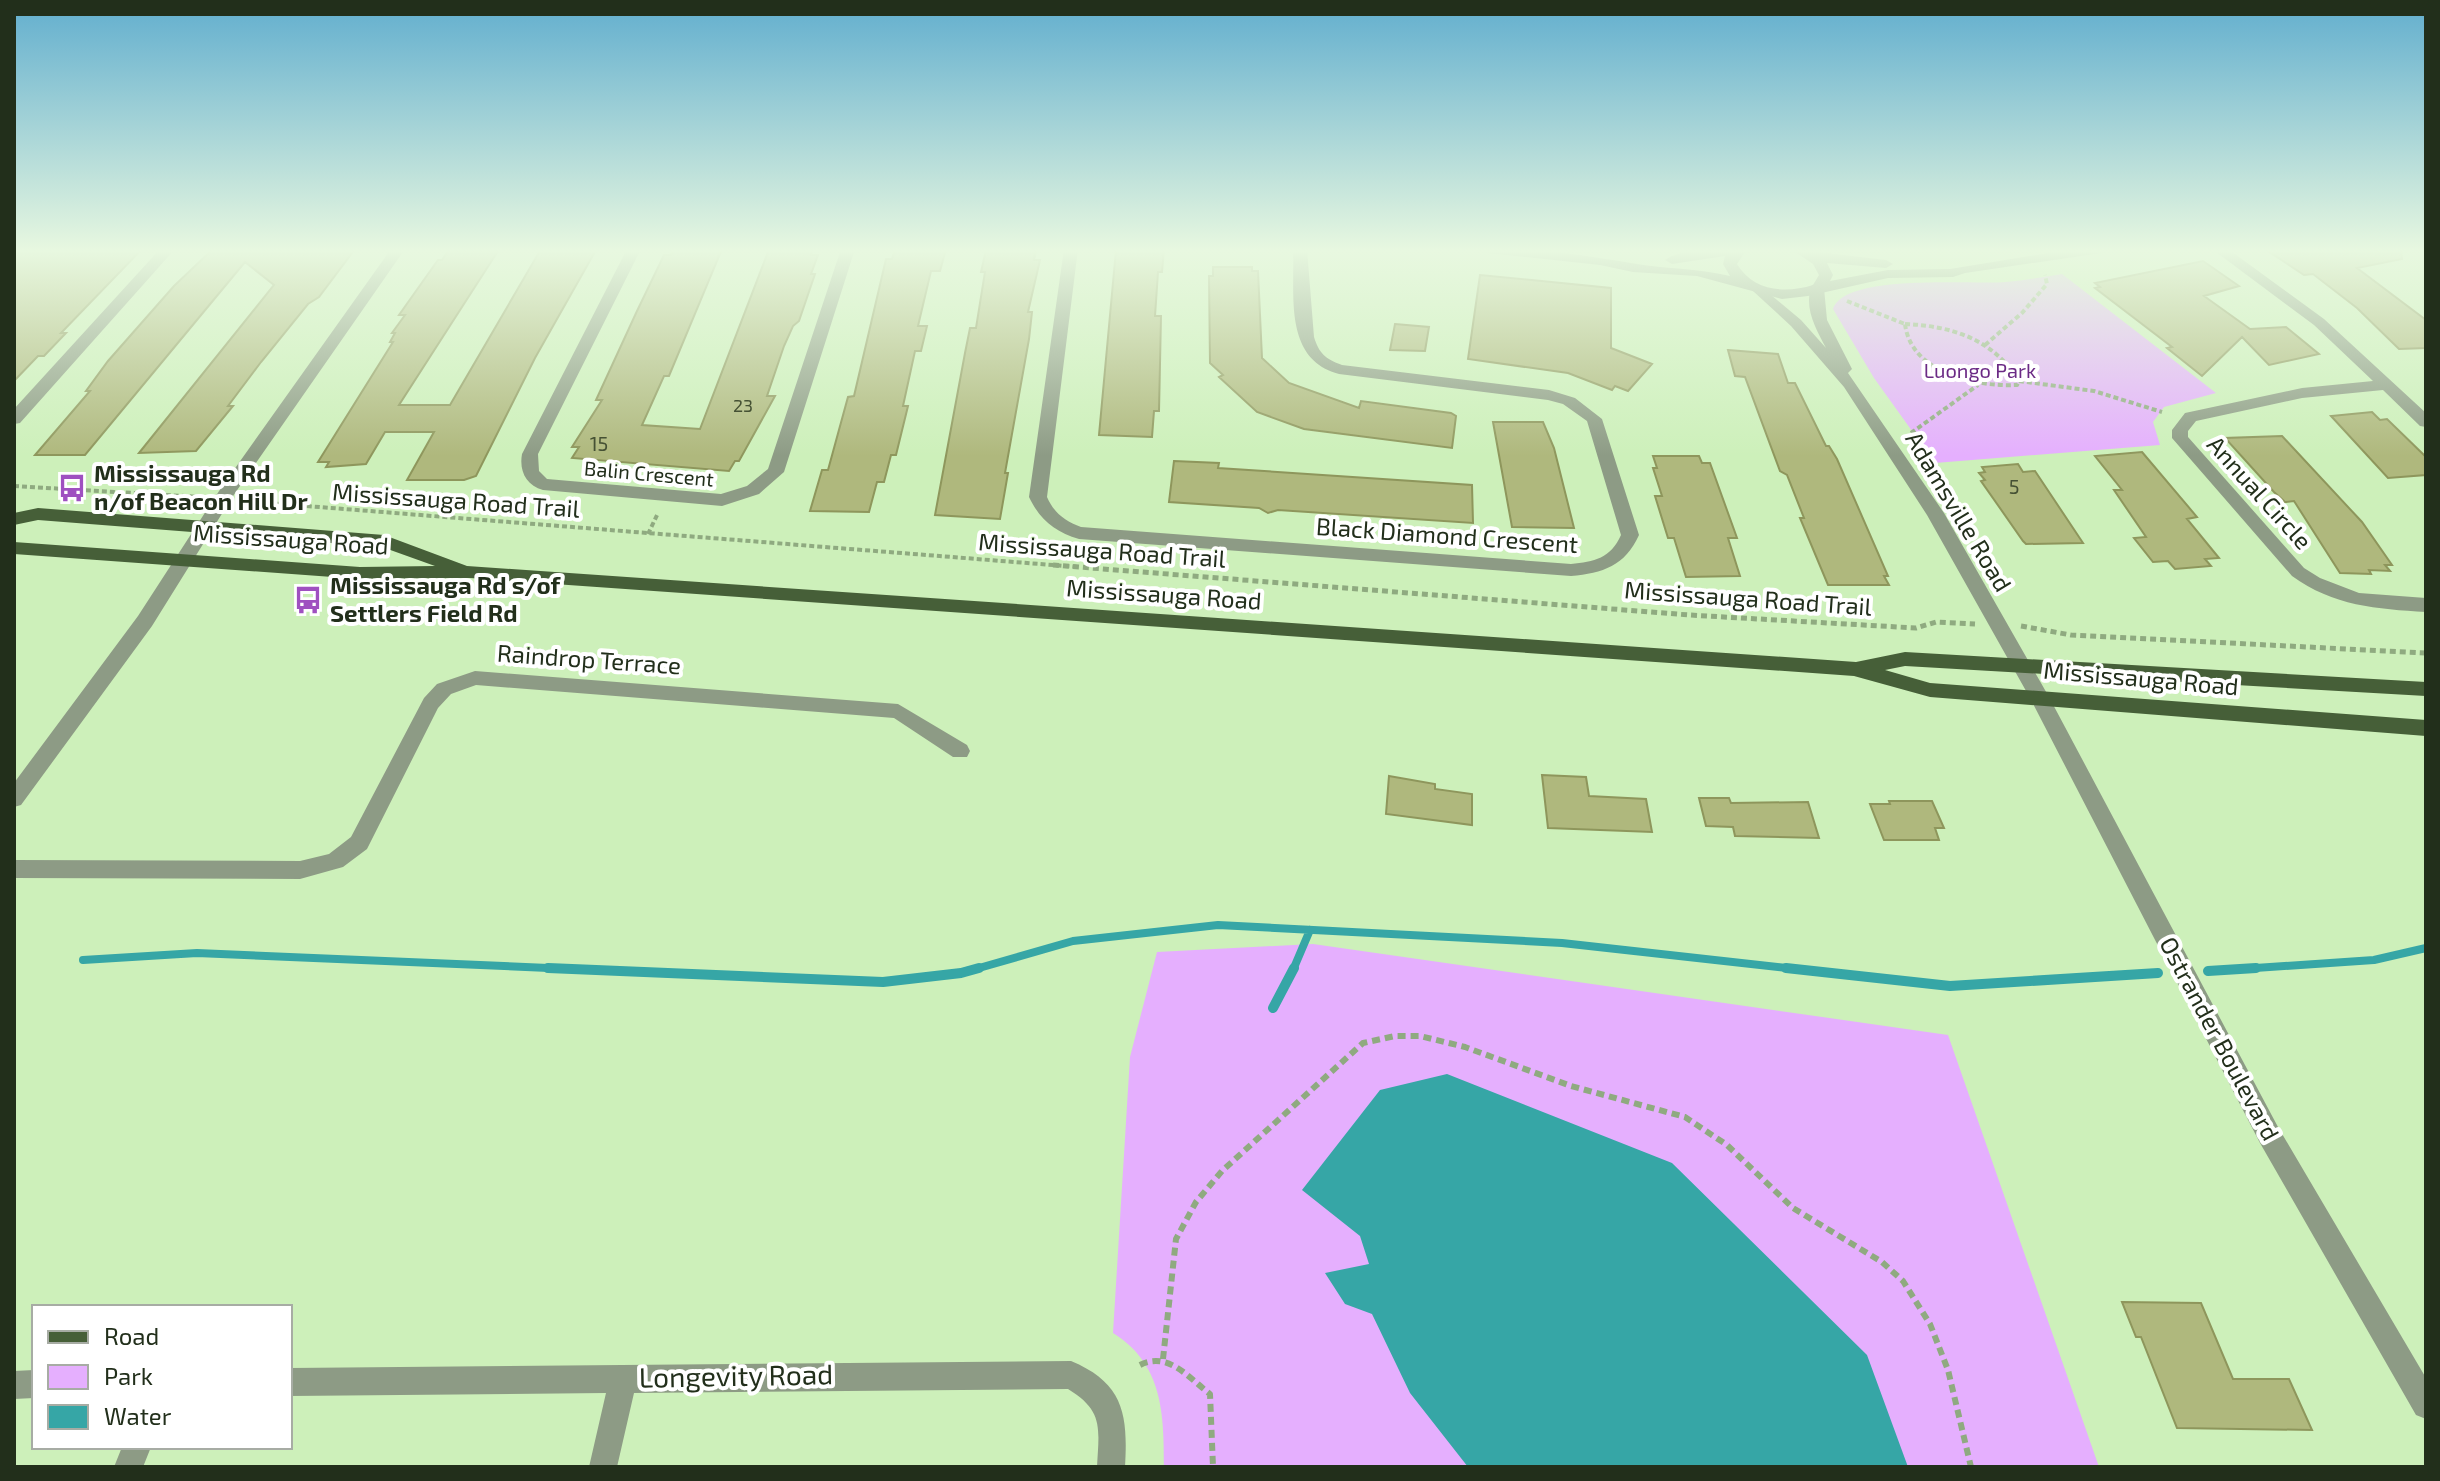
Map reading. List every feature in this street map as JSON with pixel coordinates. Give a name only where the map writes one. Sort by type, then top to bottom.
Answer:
[{"type":"main road","name":"Mississauga Road","points":[[14,519],[38,514],[384,541],[470,572]]},
{"type":"main road","name":"Mississauga Road","points":[[14,548],[360,573],[470,572],[1854,669],[1930,690],[2426,728]]},
{"type":"main road","name":"Mississauga Road","points":[[1854,669],[1905,659],[2426,689]]},
{"type":"street","points":[[14,419],[105,318]]},
{"type":"street","points":[[14,799],[145,621],[350,318]]},
{"type":"street","name":"Balin Crescent","points":[[599,318],[530,454],[530,473],[543,484],[722,500],[764,483],[776,472],[826,318]]},
{"type":"street","name":"Black Diamond Crescent","points":[[1062,318],[1038,497],[1043,509],[1064,528],[1079,533],[1571,570],[1598,568],[1615,560],[1625,548],[1630,535],[1594,419],[1569,401],[1549,395],[1339,369],[1315,357],[1307,338],[1305,318]]},
{"type":"street","name":"Adamsville Road","points":[[1790,318],[1850,384],[1935,513],[2022,668]]},
{"type":"street","name":"Adamsville Road","points":[[1818,318],[1837,348],[1850,384]]},
{"type":"street","points":[[2314,318],[2426,422]]},
{"type":"street","name":"Annual Circle","points":[[2386,385],[2302,393],[2191,417],[2180,430],[2180,438],[2309,581],[2339,597],[2426,605]]},
{"type":"street","name":"Ostrander Boulevard","points":[[2022,668],[2269,1135],[2426,1405]]},
{"type":"street","name":"Raindrop Terrace","points":[[14,869],[300,870],[335,861],[359,843],[431,703],[444,689],[475,678],[898,711],[960,751]]},
{"type":"street","name":"Longevity Road","points":[[292,1382],[1071,1375],[1098,1390],[1113,1415],[1111,1467]]},
{"type":"street","points":[[603,1467],[624,1377]]},
{"type":"path","points":[[1890,318],[1905,324],[1947,327],[1985,345],[2007,362],[2019,381]]},
{"type":"path","points":[[1985,345],[2014,318]]},
{"type":"path","points":[[1905,324],[1908,346],[1946,372],[1979,384],[2005,387],[2017,385],[2019,381]]},
{"type":"path","points":[[2019,381],[2094,391],[2162,412]]},
{"type":"path","points":[[1911,433],[1979,384]]},
{"type":"path","points":[[14,486],[179,496]]},
{"type":"path","name":"Mississauga Road Trail","points":[[265,502],[1689,615],[1916,628],[1936,622]]},
{"type":"path","points":[[648,534],[660,510]]},
{"type":"path","points":[[2036,627],[2071,635],[2426,653]]},
{"type":"path","points":[[1163,1359],[1176,1239],[1196,1202],[1222,1171],[1363,1043],[1393,1035],[1426,1036],[1570,1085],[1680,1115],[1698,1123],[1736,1154],[1775,1196],[1810,1220],[1885,1262],[1924,1311],[1942,1344],[1971,1467]]},
{"type":"path","points":[[1140,1365],[1152,1359],[1163,1359],[1210,1394],[1213,1467]]},
{"type":"green space","name":"Luongo Park","points":[[1838,318],[2119,318],[2216,393],[2164,407],[2153,422],[2160,445],[1935,463],[1874,378]]},
{"type":"green space","points":[[1313,944],[1948,1035],[2099,1467],[1164,1467],[1161,1409],[1151,1375],[1130,1345],[1113,1333],[1130,1057],[1157,952]]},
{"type":"water","points":[[1447,1074],[1672,1163],[1867,1355],[1908,1467],[1468,1467],[1410,1393],[1372,1314],[1345,1304],[1325,1273],[1369,1264],[1360,1236],[1302,1190],[1380,1090]]},
{"type":"building","points":[[14,318],[75,318],[44,356],[38,356],[14,381]]},
{"type":"building","points":[[146,318],[198,318],[85,455],[35,455],[90,391],[86,391]]},
{"type":"building","points":[[247,318],[297,318],[196,451],[139,453]]},
{"type":"building","points":[[403,318],[455,318],[399,405],[450,405],[501,318],[558,318],[476,476],[464,480],[407,480],[434,432],[385,432],[366,464],[326,467],[329,462],[318,462],[393,342],[390,342],[395,333],[392,333]]},
{"type":"building","points":[[634,318],[693,318],[669,376],[664,376],[642,425],[700,429],[743,318],[800,318],[784,346],[767,396],[775,396],[739,461],[735,461],[729,471],[572,458],[579,447],[572,447],[602,400],[596,400]]},
{"type":"building","points":[[872,318],[920,318],[918,326],[927,326],[921,351],[915,351],[903,406],[908,406],[896,455],[891,455],[884,482],[877,482],[869,512],[810,511],[822,470],[828,470],[848,397],[854,396]]},
{"type":"building","points":[[978,318],[1031,318],[1000,519],[935,515],[970,328],[976,328]]},
{"type":"building","points":[[1110,318],[1161,318],[1159,411],[1154,411],[1152,437],[1099,435]]},
{"type":"building","points":[[1209,318],[1260,318],[1262,358],[1289,383],[1359,408],[1361,401],[1451,413],[1456,416],[1452,448],[1304,429],[1257,412],[1219,377],[1223,375],[1210,363]]},
{"type":"building","points":[[1474,318],[1611,318],[1611,348],[1652,364],[1628,391],[1615,386],[1612,390],[1568,373],[1468,359]]},
{"type":"building","points":[[2134,318],[2235,318],[2250,329],[2286,327],[2319,354],[2269,365],[2242,337],[2202,376],[2167,348],[2172,347]]},
{"type":"building","points":[[2367,318],[2426,320],[2426,348],[2399,349]]},
{"type":"building","points":[[1395,324],[1429,327],[1425,351],[1390,350]]},
{"type":"building","points":[[1728,350],[1778,354],[1788,383],[1795,383],[1826,446],[1837,459],[1888,576],[1884,576],[1889,585],[1828,585],[1800,518],[1804,518],[1787,475],[1780,471],[1745,377],[1735,376]]},
{"type":"building","points":[[2372,412],[2380,420],[2387,419],[2426,457],[2426,475],[2388,478],[2331,416]]},
{"type":"building","points":[[1493,422],[1543,422],[1554,448],[1574,528],[1512,527]]},
{"type":"building","points":[[2282,436],[2362,522],[2392,565],[2385,565],[2390,571],[2340,573],[2294,501],[2285,502],[2274,492],[2225,438]]},
{"type":"building","points":[[2142,452],[2197,517],[2187,519],[2219,558],[2205,559],[2211,566],[2175,569],[2168,561],[2153,562],[2134,538],[2146,537],[2114,490],[2122,490],[2095,456]]},
{"type":"building","points":[[1653,456],[1699,456],[1702,463],[1710,463],[1737,538],[1728,538],[1740,576],[1686,577],[1674,538],[1668,538],[1655,496],[1662,496],[1653,468],[1657,468]]},
{"type":"building","points":[[1174,461],[1219,463],[1218,468],[1472,485],[1473,523],[1278,510],[1268,513],[1259,508],[1169,502]]},
{"type":"building","points":[[2018,464],[2023,472],[2035,471],[2083,543],[2026,544],[2023,541],[1981,481],[1985,480],[1979,473],[1985,472],[1982,467]]},
{"type":"building","points":[[1542,775],[1586,777],[1589,796],[1646,799],[1652,832],[1548,828]]},
{"type":"building","points":[[1389,776],[1435,784],[1435,789],[1472,794],[1472,825],[1386,814]]},
{"type":"building","points":[[1699,798],[1729,798],[1731,803],[1808,802],[1819,838],[1735,836],[1733,827],[1706,826]]},
{"type":"building","points":[[1889,801],[1932,801],[1944,828],[1935,828],[1939,840],[1884,840],[1870,804],[1890,804]]},
{"type":"building","points":[[2122,1302],[2201,1303],[2233,1379],[2289,1379],[2312,1430],[2177,1428],[2141,1337],[2136,1337]]},
{"type":"waterway","points":[[978,968],[1073,941],[1218,925],[1562,943],[1791,968]]},
{"type":"waterway","points":[[1293,970],[1310,930]]},
{"type":"waterway","points":[[2251,968],[2374,960],[2426,948]]},
{"type":"waterway","points":[[83,960],[197,953],[556,968]]},
{"type":"waterway","points":[[548,968],[556,968]]},
{"type":"waterway","points":[[556,968],[883,982],[978,968]]},
{"type":"waterway","points":[[556,968],[595,970]]},
{"type":"waterway","points":[[972,970],[978,968]]},
{"type":"waterway","points":[[1786,968],[1791,968]]},
{"type":"waterway","points":[[1791,968],[1950,986],[2158,973]]},
{"type":"waterway","points":[[1791,968],[1804,970]]},
{"type":"waterway","points":[[2208,971],[2251,968]]},
{"type":"waterway","points":[[2226,970],[2251,968]]},
{"type":"waterway","points":[[2251,968],[2256,968]]},
{"type":"waterway","points":[[1273,1008],[1293,970]]},
{"type":"place","name":"Mississauga Rd n/of Beacon Hill Dr","points":[[72,488]]},
{"type":"place","name":"Mississauga Rd s/of Settlers Field Rd","points":[[308,600]]}]
